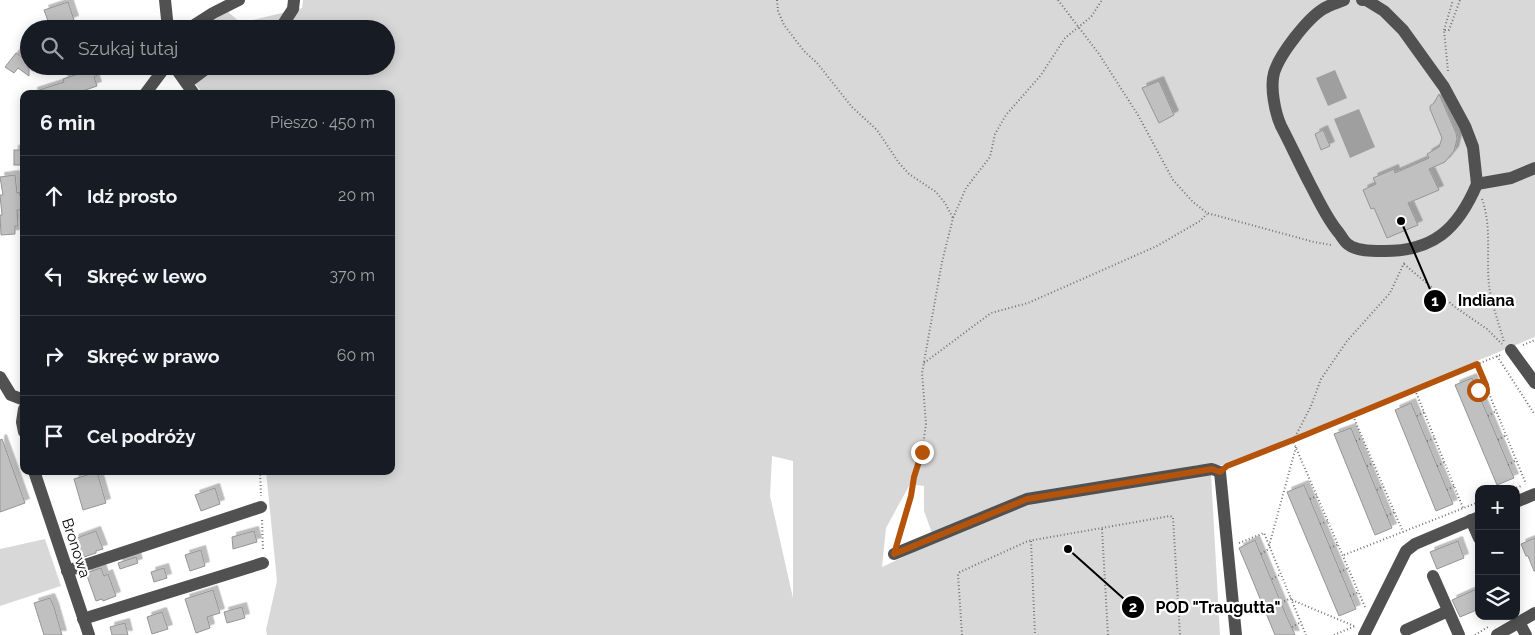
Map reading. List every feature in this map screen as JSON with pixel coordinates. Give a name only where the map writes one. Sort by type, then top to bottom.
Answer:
[{"type":"street","points":[[165,0],[167,20]]},
{"type":"street","points":[[203,20],[239,0]]},
{"type":"street","points":[[285,20],[292,9],[294,0]]},
{"type":"street","points":[[1344,0],[1322,10],[1301,30],[1283,54],[1274,74],[1273,90],[1276,115],[1324,211],[1332,225],[1349,245],[1358,249],[1374,251],[1410,250],[1426,245],[1446,231],[1469,203],[1477,184],[1473,147],[1465,126],[1444,88],[1402,30],[1384,11],[1366,0],[1362,0]]},
{"type":"street","points":[[147,90],[159,75]]},
{"type":"street","points":[[181,75],[190,88],[202,75]]},
{"type":"street","points":[[1477,184],[1511,178],[1535,168]]},
{"type":"street","points":[[1511,350],[1535,384]]},
{"type":"street","points":[[0,377],[11,395],[20,398]]},
{"type":"street","points":[[894,554],[1027,499],[1212,469],[1220,472],[1236,635]]},
{"type":"street","name":"Bronowa","points":[[35,475],[89,635]]},
{"type":"street","points":[[1520,500],[1535,494]]},
{"type":"street","points":[[67,571],[261,507]]},
{"type":"street","points":[[1359,630],[1406,551],[1415,544],[1475,519]]},
{"type":"street","points":[[83,619],[263,563]]},
{"type":"street","points":[[1433,576],[1459,635]]},
{"type":"street","points":[[1406,630],[1448,611]]},
{"type":"street","points":[[1497,635],[1535,613]]},
{"type":"street","points":[[1520,622],[1526,635]]},
{"type":"path","points":[[777,0],[778,11],[784,25],[804,50],[817,63],[852,107],[877,130],[909,174],[936,192],[945,203],[953,218]]},
{"type":"path","points":[[1058,0],[1099,54],[1138,115],[1173,180],[1193,202],[1207,213],[1314,242],[1336,246],[1349,245]]},
{"type":"path","points":[[894,554],[922,452],[926,424],[922,373],[948,232],[953,218],[966,188],[990,157],[995,134],[1006,115],[1040,75],[1065,38],[1091,17],[1102,0]]},
{"type":"path","points":[[1444,88],[1450,85],[1444,30],[1453,0]]},
{"type":"path","points":[[1444,30],[1449,30],[1460,0]]},
{"type":"path","points":[[1404,264],[1455,307],[1488,330],[1505,346],[1489,286],[1489,238],[1486,210],[1477,184]]},
{"type":"path","points":[[924,363],[991,313],[1028,303],[1157,246],[1200,221],[1207,213]]},
{"type":"path","points":[[1293,440],[1311,406],[1321,379],[1347,341],[1390,293],[1410,250]]},
{"type":"path","points":[[1220,472],[1227,466],[1535,340]]},
{"type":"path","points":[[1497,356],[1535,415]]},
{"type":"path","points":[[1477,364],[1526,484]]},
{"type":"path","points":[[1478,390],[1486,385]]},
{"type":"path","points":[[1415,390],[1463,508]]},
{"type":"path","points":[[1488,416],[1496,411]]},
{"type":"path","points":[[1416,416],[1424,412]]},
{"type":"path","points":[[1353,416],[1403,532]]},
{"type":"path","points":[[1498,440],[1506,436]]},
{"type":"path","points":[[1356,441],[1362,438]]},
{"type":"path","points":[[1427,442],[1435,438]]},
{"type":"path","points":[[1293,440],[1366,607],[1362,613]]},
{"type":"path","points":[[1261,554],[1270,547],[1296,447]]},
{"type":"path","points":[[1508,465],[1516,460]]},
{"type":"path","points":[[1437,466],[1445,462]]},
{"type":"path","points":[[1367,466],[1373,463]]},
{"type":"path","points":[[1376,490],[1383,486]]},
{"type":"path","points":[[1447,490],[1454,486]]},
{"type":"path","points":[[1310,499],[1318,496]]},
{"type":"path","points":[[1344,555],[1475,504]]},
{"type":"path","points":[[1387,516],[1394,512]]},
{"type":"path","points":[[962,635],[958,574],[960,572],[1031,541],[1170,516],[1173,517],[1180,635]]},
{"type":"path","points":[[1320,524],[1329,521]]},
{"type":"path","points":[[1102,529],[1108,635]]},
{"type":"path","points":[[1227,548],[1264,533],[1306,635]]},
{"type":"path","points":[[1031,541],[1035,635]]},
{"type":"path","points":[[1330,548],[1339,544]]},
{"type":"path","points":[[1340,572],[1349,568]]},
{"type":"path","points":[[1272,579],[1281,574]]},
{"type":"path","points":[[1350,596],[1359,592]]},
{"type":"path","points":[[1282,603],[1291,599],[1359,630]]},
{"type":"path","points":[[1358,620],[1359,630]]},
{"type":"path","points":[[1292,627],[1301,622]]},
{"type":"path","points":[[1334,635],[1359,630]]},
{"type":"shaded area","points":[[303,0],[1535,0],[1535,337],[1223,465],[1198,465],[1151,474],[1211,474],[1220,635],[267,635],[266,630],[277,581],[266,475],[395,475],[395,90],[200,90],[189,75],[395,75],[395,20],[253,20],[302,8]],"holes":[[[772,456],[793,461],[793,598],[770,496]],[[910,484],[924,486],[924,511],[933,536],[943,538],[882,567],[886,528]]]},
{"type":"shaded area","points":[[227,11],[238,20],[212,20]]},
{"type":"shaded area","points":[[1335,70],[1347,98],[1328,106],[1316,78]]},
{"type":"shaded area","points":[[1359,109],[1375,147],[1350,158],[1334,119]]},
{"type":"shaded area","points":[[45,539],[61,586],[0,606],[0,549]]},
{"type":"building","points":[[68,2],[74,20],[48,20],[44,10]]},
{"type":"building","points":[[16,53],[20,56],[20,69],[18,68],[14,73],[5,67]]},
{"type":"building","points":[[75,75],[97,75],[94,77],[97,86],[86,90],[39,90],[64,82],[63,79]]},
{"type":"building","points":[[1159,81],[1174,115],[1159,123],[1142,88]]},
{"type":"building","points":[[1439,94],[1456,133],[1457,139],[1454,151],[1445,162],[1429,169],[1439,190],[1408,203],[1418,225],[1387,238],[1374,208],[1371,209],[1363,190],[1376,184],[1373,178],[1394,169],[1395,173],[1429,158],[1427,154],[1439,147],[1442,138],[1430,106]]},
{"type":"building","points":[[1323,130],[1330,146],[1321,150],[1315,134]]},
{"type":"building","points":[[14,150],[20,150],[20,165],[14,165]]},
{"type":"building","points":[[15,175],[17,193],[19,192],[20,196],[20,210],[17,210],[18,226],[15,226],[15,234],[1,235],[0,195],[3,195],[0,177]]},
{"type":"building","points":[[1472,378],[1514,478],[1497,485],[1455,385]]},
{"type":"building","points":[[1411,403],[1453,504],[1436,511],[1395,410]]},
{"type":"building","points":[[1351,428],[1392,528],[1375,535],[1334,434]]},
{"type":"building","points":[[2,439],[25,503],[0,512],[0,440]]},
{"type":"building","points":[[87,475],[98,475],[106,503],[83,510],[74,479]]},
{"type":"building","points":[[1304,485],[1356,609],[1339,616],[1287,492]]},
{"type":"building","points":[[215,488],[220,504],[201,511],[195,495]]},
{"type":"building","points":[[96,531],[103,549],[81,558],[74,539]]},
{"type":"building","points":[[254,531],[257,542],[233,549],[232,537]]},
{"type":"building","points":[[1535,538],[1535,571],[1534,571],[1521,544]]},
{"type":"building","points":[[1255,540],[1295,635],[1275,635],[1239,548]]},
{"type":"building","points":[[1458,541],[1464,558],[1437,569],[1430,552]]},
{"type":"building","points":[[201,550],[205,566],[190,571],[185,555]]},
{"type":"building","points":[[136,557],[138,563],[120,569],[118,563]]},
{"type":"building","points":[[101,568],[104,576],[108,574],[116,596],[103,601],[102,599],[96,601],[86,573]]},
{"type":"building","points":[[164,568],[167,578],[154,582],[151,572]]},
{"type":"building","points":[[213,590],[220,613],[207,617],[210,628],[196,633],[185,599]]},
{"type":"building","points":[[1475,590],[1475,611],[1460,617],[1452,600]]},
{"type":"building","points":[[50,598],[62,635],[44,635],[34,603]]},
{"type":"building","points":[[242,607],[245,618],[227,623],[224,612]]},
{"type":"building","points":[[162,612],[168,629],[152,634],[147,617]]},
{"type":"building","points":[[125,623],[128,635],[112,635],[110,627]]},
{"type":"place","name":"Indiana","points":[[1401,221]]},
{"type":"place","name":"POD \"Traugutta\"","points":[[1068,549]]},
{"type":"route","points":[[922,452],[894,554],[1027,499],[1212,469],[1220,472],[1227,466],[1477,364],[1486,385],[1478,390]]}]
